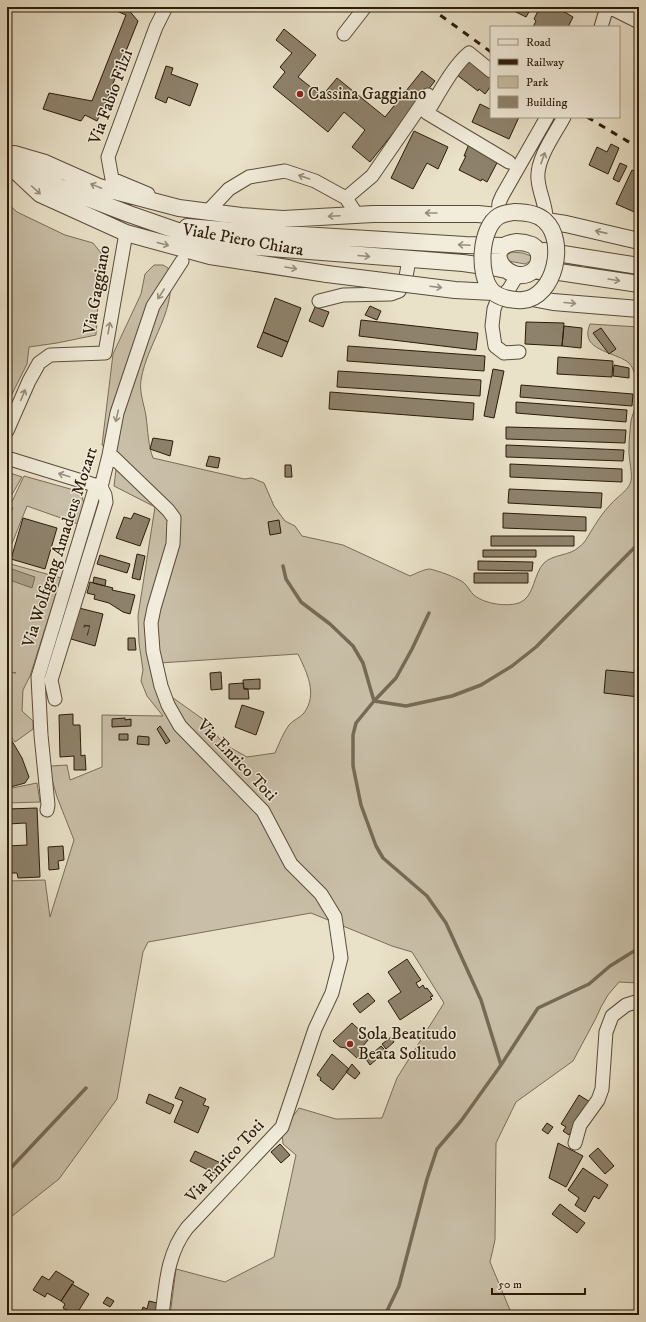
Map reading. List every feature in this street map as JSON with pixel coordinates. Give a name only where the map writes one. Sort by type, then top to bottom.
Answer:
[{"type":"street","name":"Via Fabio Filzi","points":[[166,7],[156,26],[116,139],[108,157],[112,179],[179,208]]},
{"type":"street","points":[[344,34],[365,7]]},
{"type":"street","points":[[604,17],[639,22]]},
{"type":"street","points":[[346,198],[372,176],[462,46]]},
{"type":"street","points":[[490,69],[469,53],[464,57],[448,79],[426,113],[513,165]]},
{"type":"street","points":[[545,118],[513,165],[499,209],[488,230],[483,253],[484,276],[489,288],[500,296],[516,300],[532,298],[542,290],[547,285],[555,263],[555,238],[544,208],[538,177],[542,157],[564,118]]},
{"type":"street","name":"Viale Piero Chiara","points":[[7,152],[45,163],[99,187],[179,208],[241,216],[283,219],[365,214],[478,214],[499,209]]},
{"type":"street","name":"Viale Piero Chiara","points":[[7,157],[59,187],[129,214],[198,238],[233,245],[409,260],[463,263],[519,272],[559,272],[639,284]]},
{"type":"street","name":"Viale Piero Chiara","points":[[7,164],[40,194],[126,234],[210,256],[327,274],[455,290],[493,292]]},
{"type":"street","points":[[212,206],[229,189],[250,177],[285,171],[315,181],[346,198],[365,214]]},
{"type":"street","points":[[499,209],[505,213],[531,213],[544,208]]},
{"type":"street","points":[[544,208],[566,224],[639,241]]},
{"type":"street","name":"Viale Piero Chiara","points":[[161,224],[244,232],[503,246]]},
{"type":"street","name":"Via Gaggiano","points":[[7,431],[29,381],[39,363],[50,355],[105,353],[126,234]]},
{"type":"street","points":[[517,242],[532,245],[536,249],[538,253],[538,266],[519,272],[500,265],[498,258],[503,246],[517,242]]},
{"type":"street","points":[[536,249],[639,266]]},
{"type":"street","points":[[319,301],[342,295],[391,294],[399,291],[405,282],[409,260]]},
{"type":"street","name":"Via Wolfgang Amadeus Mozart","points":[[47,810],[48,805],[38,678],[94,492],[101,487],[117,413],[153,306],[182,261]]},
{"type":"street","points":[[519,272],[509,289],[497,301],[492,317],[495,346],[504,353],[519,352]]},
{"type":"street","points":[[532,298],[553,302],[639,310]]},
{"type":"street","name":"Via Enrico Toti","points":[[109,455],[113,457],[168,510],[174,518],[173,544],[151,623],[153,651],[161,686],[168,706],[180,726],[263,811],[291,864],[321,894],[335,917],[341,958],[332,993],[315,1029],[282,1127],[187,1228],[178,1240],[172,1255],[166,1280],[162,1315]]},
{"type":"street","points":[[7,458],[101,487],[105,495],[106,502],[51,680],[55,699]]},
{"type":"street","points":[[575,1143],[580,1125],[598,1100],[602,1089],[606,1032],[612,1016],[626,1005],[639,1001]]},
{"type":"green space","points":[[7,203],[17,212],[65,235],[93,243],[101,253],[96,335],[29,347],[27,364],[7,404]]},
{"type":"green space","points":[[512,252],[523,253],[531,256],[531,261],[525,264],[508,261],[506,255]]},
{"type":"green space","points":[[154,265],[163,265],[168,268],[171,282],[170,297],[166,311],[149,352],[141,380],[141,394],[153,458],[244,479],[252,478],[264,483],[274,506],[285,521],[295,526],[302,536],[343,545],[410,576],[428,569],[442,573],[463,582],[475,596],[480,599],[490,603],[502,605],[519,603],[524,600],[531,591],[540,568],[544,563],[552,558],[571,552],[581,546],[605,510],[626,490],[630,484],[630,431],[631,421],[638,396],[635,376],[629,363],[599,349],[594,345],[588,336],[588,330],[590,324],[639,327],[639,983],[619,982],[608,995],[601,1007],[573,1061],[516,1102],[496,1143],[495,1240],[490,1262],[512,1315],[170,1315],[176,1269],[225,1282],[274,1257],[296,1155],[283,1144],[282,1131],[299,1108],[336,1119],[382,1118],[397,1078],[444,1003],[412,952],[392,946],[311,913],[148,942],[143,952],[117,1099],[59,1179],[7,1220],[7,881],[45,880],[50,917],[74,840],[57,797],[51,776],[51,766],[67,765],[70,780],[102,767],[102,715],[163,716],[147,696],[141,681],[143,670],[139,643],[138,616],[155,507],[114,486],[118,453],[102,445],[113,354],[141,294],[145,274]],"holes":[[[298,654],[310,684],[311,691],[308,706],[304,713],[289,725],[275,753],[247,757],[224,744],[204,720],[169,695],[159,663]]]},
{"type":"green space","points":[[7,472],[22,477],[10,498],[7,496]]},
{"type":"green space","points":[[24,476],[81,492],[84,504],[78,524],[27,506],[7,556],[7,519],[13,508],[10,506]]},
{"type":"green space","points":[[7,563],[61,578],[30,676],[23,690],[22,711],[33,721],[33,729],[15,742],[7,731],[7,672],[16,673],[7,671]]},
{"type":"green space","points":[[37,783],[40,802],[7,803],[7,789]]},
{"type":"shaded area","points":[[9,568],[35,577],[32,588],[7,579]]},
{"type":"building","points":[[107,7],[126,7],[138,21],[97,121],[85,115],[81,121],[43,109],[49,93],[92,101],[126,15]]},
{"type":"building","points":[[511,7],[532,7],[526,17],[510,9]]},
{"type":"building","points":[[540,7],[556,7],[573,17],[568,26],[534,26],[536,21],[534,19]]},
{"type":"building","name":"Cassina Gaggiano","points":[[284,29],[316,55],[298,77],[322,96],[337,78],[385,117],[422,71],[435,81],[370,162],[352,147],[365,130],[344,112],[328,132],[273,87],[285,72],[280,67],[292,53],[276,40]]},
{"type":"building","points":[[470,59],[490,73],[490,87],[485,94],[479,89],[478,91],[457,75]]},
{"type":"building","points":[[166,66],[173,68],[171,74],[198,84],[190,106],[168,97],[166,103],[155,98]]},
{"type":"building","points":[[480,104],[490,109],[490,118],[519,118],[509,139],[472,122]]},
{"type":"building","points":[[414,131],[448,147],[438,169],[427,163],[413,189],[391,178]]},
{"type":"building","points":[[469,144],[499,159],[487,182],[482,179],[481,181],[459,170],[466,156],[464,156]]},
{"type":"building","points":[[611,144],[619,148],[608,174],[589,165],[597,147],[607,152]]},
{"type":"building","points":[[620,163],[627,166],[619,182],[613,179]]},
{"type":"building","points":[[632,170],[639,173],[639,214],[616,204]]},
{"type":"building","points":[[275,298],[301,308],[288,342],[263,332]]},
{"type":"building","points":[[370,306],[381,311],[377,320],[365,315]]},
{"type":"building","points":[[315,307],[329,312],[323,327],[309,321]]},
{"type":"building","points":[[361,320],[478,333],[476,350],[359,336]]},
{"type":"building","points":[[526,322],[564,323],[562,346],[525,344]]},
{"type":"building","points":[[564,326],[582,328],[581,348],[562,346]]},
{"type":"building","points":[[601,328],[616,349],[609,354],[593,333]]},
{"type":"building","points":[[263,332],[288,342],[282,357],[257,347]]},
{"type":"building","points":[[348,346],[485,356],[484,371],[347,361]]},
{"type":"building","points":[[558,357],[613,361],[612,377],[557,374]]},
{"type":"building","points":[[614,365],[629,368],[629,378],[613,376]]},
{"type":"building","points":[[493,369],[504,371],[494,418],[484,416]]},
{"type":"building","points":[[338,371],[481,380],[480,396],[337,387]]},
{"type":"building","points":[[521,385],[633,394],[632,406],[520,397]]},
{"type":"building","points":[[330,392],[474,403],[473,420],[329,409]]},
{"type":"building","points":[[516,402],[627,410],[626,422],[516,413]]},
{"type":"building","points":[[506,427],[626,430],[625,443],[506,439]]},
{"type":"building","points":[[153,438],[173,441],[170,456],[150,449]]},
{"type":"building","points":[[506,445],[624,450],[623,461],[506,457]]},
{"type":"building","points":[[209,456],[220,458],[218,468],[206,466]]},
{"type":"building","points":[[510,464],[622,469],[622,482],[510,477]]},
{"type":"building","points":[[285,465],[291,465],[292,477],[285,477]]},
{"type":"building","points":[[509,489],[602,493],[601,508],[508,503]]},
{"type":"building","points":[[134,513],[150,519],[140,546],[116,538],[124,517],[131,519]]},
{"type":"building","points":[[503,513],[586,517],[586,531],[503,528]]},
{"type":"building","points":[[23,518],[57,528],[45,569],[11,559]]},
{"type":"building","points":[[279,520],[281,533],[270,535],[268,522]]},
{"type":"building","points":[[491,536],[574,536],[574,546],[491,546]]},
{"type":"building","points":[[483,550],[536,550],[536,557],[483,557]]},
{"type":"building","points":[[137,554],[145,556],[140,580],[132,578]]},
{"type":"building","points":[[100,555],[130,564],[127,573],[97,564]]},
{"type":"building","points":[[478,561],[533,562],[532,571],[478,570]]},
{"type":"building","points":[[474,573],[528,573],[528,583],[474,583]]},
{"type":"building","points":[[94,577],[106,580],[105,586],[93,583]]},
{"type":"building","points":[[90,582],[113,588],[112,590],[135,595],[130,614],[123,612],[109,603],[94,599],[95,595],[87,593]]},
{"type":"building","points":[[79,608],[103,614],[95,646],[71,639]]},
{"type":"building","points":[[128,638],[135,638],[136,650],[128,650]]},
{"type":"building","points":[[606,670],[639,673],[639,697],[604,693]]},
{"type":"building","points":[[221,672],[222,689],[211,690],[210,673]]},
{"type":"building","points":[[260,679],[260,689],[244,689],[243,680]]},
{"type":"building","points":[[243,683],[244,689],[248,689],[249,699],[229,699],[229,684]]},
{"type":"building","points":[[242,705],[264,712],[256,735],[235,727]]},
{"type":"building","points":[[73,714],[73,725],[80,725],[81,756],[85,755],[86,770],[74,770],[74,756],[60,757],[59,715]]},
{"type":"building","points":[[125,718],[125,720],[131,719],[131,726],[112,727],[112,719]]},
{"type":"building","points":[[160,726],[170,741],[166,744],[157,729]]},
{"type":"building","points":[[119,734],[128,734],[128,740],[119,740]]},
{"type":"building","points":[[7,735],[22,758],[29,777],[25,783],[7,788]]},
{"type":"building","points":[[138,736],[149,737],[149,745],[137,744]]},
{"type":"building","points":[[37,808],[40,877],[18,878],[17,873],[7,873],[7,846],[27,845],[26,823],[7,824],[7,809]]},
{"type":"building","points":[[63,846],[64,860],[58,861],[59,869],[49,870],[48,847]]},
{"type":"building","points":[[407,959],[421,980],[416,983],[419,988],[423,985],[425,989],[427,988],[433,996],[430,997],[432,999],[400,1020],[388,1001],[401,992],[388,972]]},
{"type":"building","points":[[368,993],[375,1001],[360,1013],[353,1004]]},
{"type":"building","name":"Sola Beatitudo Beata Solitudo","points":[[352,1023],[369,1039],[362,1047],[366,1050],[358,1059],[346,1048],[340,1047],[333,1041]]},
{"type":"building","points":[[391,1037],[394,1042],[386,1049],[382,1044]]},
{"type":"building","points":[[381,1046],[386,1051],[370,1065],[366,1059]]},
{"type":"building","points":[[332,1054],[349,1069],[333,1090],[320,1080],[321,1078],[317,1075]]},
{"type":"building","points":[[352,1064],[360,1073],[355,1079],[346,1072]]},
{"type":"building","points":[[180,1087],[206,1099],[203,1105],[209,1107],[198,1133],[174,1122],[183,1101],[175,1098]]},
{"type":"building","points":[[149,1094],[174,1105],[170,1114],[146,1103]]},
{"type":"building","points":[[579,1095],[590,1102],[569,1135],[563,1131],[566,1127],[561,1124]]},
{"type":"building","points":[[547,1123],[553,1127],[548,1134],[542,1130]]},
{"type":"building","points":[[558,1143],[583,1156],[566,1187],[549,1178]]},
{"type":"building","points":[[280,1144],[290,1155],[281,1163],[271,1152]]},
{"type":"building","points":[[598,1148],[614,1166],[605,1174],[589,1156]]},
{"type":"building","points":[[195,1151],[223,1164],[218,1175],[190,1161]]},
{"type":"building","points":[[583,1168],[608,1185],[599,1199],[594,1196],[585,1212],[575,1205],[579,1198],[568,1190]]},
{"type":"building","points":[[560,1204],[585,1223],[577,1233],[552,1214]]},
{"type":"building","points":[[56,1271],[74,1282],[61,1301],[47,1293],[45,1297],[33,1290],[42,1276],[49,1280]]},
{"type":"building","points":[[72,1284],[89,1294],[76,1315],[63,1308],[65,1304],[61,1301]]},
{"type":"building","points":[[107,1297],[114,1301],[110,1307],[103,1303]]},
{"type":"building","points":[[149,1301],[157,1303],[155,1315],[145,1315],[141,1313],[143,1307],[147,1309]]},
{"type":"waterway","points":[[283,566],[286,579],[301,602],[330,624],[353,646],[363,663],[374,701],[406,706],[452,696],[481,685],[512,666],[536,647],[638,544]]},
{"type":"waterway","points":[[429,613],[396,678],[356,723],[353,735],[353,766],[361,805],[376,846],[383,858],[427,896],[446,923],[481,1000],[501,1065]]},
{"type":"waterway","points":[[385,1315],[399,1286],[427,1179],[437,1149],[461,1121],[501,1065],[538,1008],[589,984],[610,966],[639,948]]},
{"type":"waterway","points":[[7,1172],[86,1088]]},
{"type":"railway","points":[[429,7],[490,51]]},
{"type":"railway","points":[[589,118],[639,148]]},
{"type":"place","name":"Cassina Gaggiano","points":[[300,94]]},
{"type":"place","name":"Sola Beatitudo Beata Solitudo","points":[[350,1044]]}]
